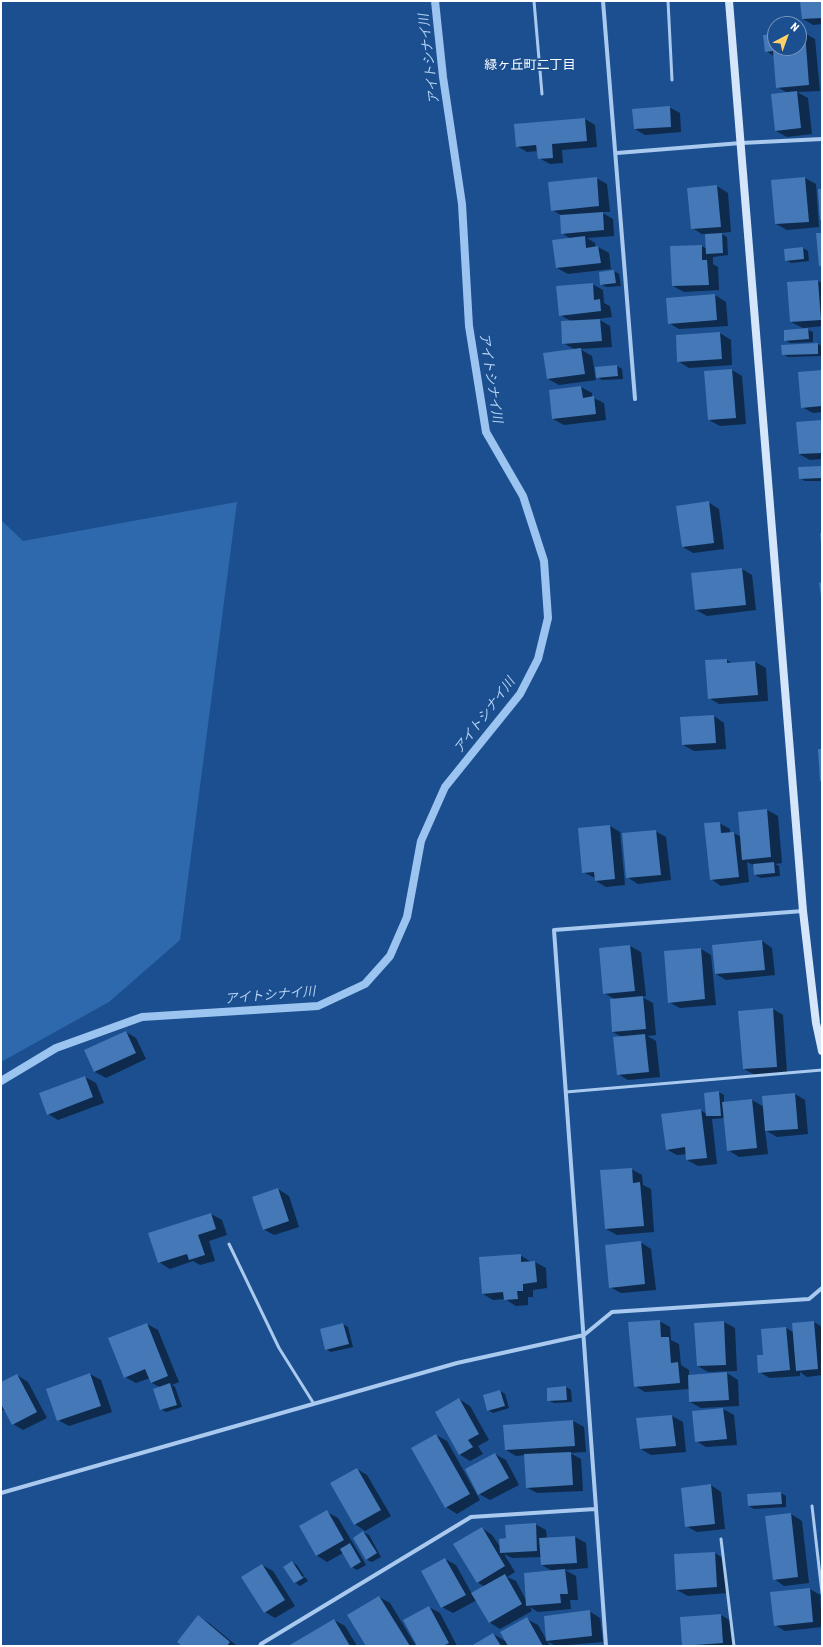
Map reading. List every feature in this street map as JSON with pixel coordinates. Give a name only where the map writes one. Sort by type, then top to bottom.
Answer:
[{"type":"street","points":[[603,1],[617,153],[635,399]]},
{"type":"street","points":[[729,1],[803,911],[816,1023],[822,1051]]},
{"type":"street","points":[[617,153],[741,143],[822,139]]},
{"type":"street","points":[[606,1646],[554,930],[803,911]]},
{"type":"street","points":[[1,1493],[457,1363],[584,1335],[612,1312],[809,1299],[822,1288]]},
{"type":"street","points":[[260,1646],[471,1517],[595,1509]]},
{"type":"lane","points":[[534,1],[542,94]]},
{"type":"lane","points":[[668,1],[672,80]]},
{"type":"lane","points":[[566,1092],[822,1070]]},
{"type":"lane","points":[[228,1244],[279,1348],[314,1404]]},
{"type":"lane","points":[[812,1506],[822,1592]]},
{"type":"lane","points":[[721,1539],[734,1646]]},
{"type":"shaded area","points":[[237,502],[180,940],[109,1002],[1,1062],[1,520],[23,541]]},
{"type":"building","points":[[800,1],[822,1],[822,18],[807,19],[807,16],[802,16]]},
{"type":"building","points":[[763,35],[767,35],[767,52],[765,52]]},
{"type":"building","points":[[773,56],[807,56],[809,85],[776,88]]},
{"type":"building","points":[[797,91],[801,128],[775,131],[771,94]]},
{"type":"building","points":[[670,106],[671,127],[634,129],[632,109]]},
{"type":"building","points":[[585,118],[587,141],[552,144],[553,158],[538,159],[536,145],[516,147],[514,124]]},
{"type":"building","points":[[597,177],[599,206],[551,211],[548,182]]},
{"type":"building","points":[[805,177],[809,222],[775,224],[771,180]]},
{"type":"building","points":[[717,185],[721,227],[691,229],[687,188]]},
{"type":"building","points":[[818,189],[822,189],[822,220],[820,220]]},
{"type":"building","points":[[603,212],[604,230],[561,234],[560,215]]},
{"type":"building","points":[[722,233],[723,253],[706,254],[705,234]]},
{"type":"building","points":[[816,233],[822,233],[822,266],[819,266]]},
{"type":"building","points":[[585,236],[586,248],[598,246],[601,263],[556,268],[552,240]]},
{"type":"building","points":[[702,245],[702,260],[707,260],[709,285],[672,286],[670,246]]},
{"type":"building","points":[[803,247],[804,259],[785,261],[784,249]]},
{"type":"building","points":[[614,270],[616,283],[600,285],[599,272]]},
{"type":"building","points":[[818,280],[821,320],[790,322],[787,282]]},
{"type":"building","points":[[593,283],[594,300],[600,299],[601,311],[559,316],[556,286]]},
{"type":"building","points":[[715,294],[717,320],[668,324],[666,298]]},
{"type":"building","points":[[600,319],[602,341],[562,344],[561,321]]},
{"type":"building","points":[[808,328],[809,339],[784,341],[784,330]]},
{"type":"building","points":[[720,332],[722,359],[677,362],[676,335]]},
{"type":"building","points":[[818,343],[818,354],[782,355],[781,345]]},
{"type":"building","points":[[581,348],[585,374],[547,379],[543,353]]},
{"type":"building","points":[[617,365],[618,376],[596,378],[595,367]]},
{"type":"building","points":[[732,369],[736,418],[708,420],[704,371]]},
{"type":"building","points":[[822,370],[822,406],[801,408],[798,372]]},
{"type":"building","points":[[581,386],[583,398],[594,396],[596,414],[552,419],[549,390]]},
{"type":"building","points":[[822,420],[822,453],[799,454],[796,422]]},
{"type":"building","points":[[822,466],[822,478],[799,479],[798,467]]},
{"type":"building","points":[[709,501],[714,543],[682,547],[676,506]]},
{"type":"building","points":[[820,533],[822,533],[822,544],[821,544]]},
{"type":"building","points":[[742,568],[746,605],[695,610],[691,573]]},
{"type":"building","points":[[822,582],[822,597],[821,597],[819,583]]},
{"type":"building","points":[[727,659],[727,663],[755,661],[758,695],[708,699],[705,660]]},
{"type":"building","points":[[714,715],[716,743],[682,745],[680,717]]},
{"type":"building","points":[[818,749],[822,749],[822,781],[820,781]]},
{"type":"building","points":[[767,809],[771,857],[742,860],[738,812]]},
{"type":"building","points":[[720,822],[721,833],[734,832],[739,877],[710,880],[704,823]]},
{"type":"building","points":[[610,825],[615,879],[595,881],[594,872],[582,873],[578,828]]},
{"type":"building","points":[[656,830],[661,875],[626,878],[622,833]]},
{"type":"building","points":[[774,862],[775,873],[754,875],[753,864]]},
{"type":"building","points":[[762,940],[765,970],[715,974],[712,945]]},
{"type":"building","points":[[630,945],[635,991],[603,994],[599,948]]},
{"type":"building","points":[[701,948],[705,999],[668,1003],[664,951]]},
{"type":"building","points":[[643,996],[646,1029],[612,1032],[610,999]]},
{"type":"building","points":[[773,1008],[777,1067],[743,1069],[738,1011]]},
{"type":"building","points":[[126,1031],[136,1053],[94,1072],[84,1050]]},
{"type":"building","points":[[645,1034],[649,1072],[617,1075],[613,1037]]},
{"type":"building","points":[[85,1076],[93,1097],[47,1115],[39,1093]]},
{"type":"building","points":[[719,1091],[721,1116],[706,1116],[704,1093]]},
{"type":"building","points":[[795,1093],[798,1129],[765,1131],[762,1096]]},
{"type":"building","points":[[752,1099],[757,1148],[727,1151],[722,1102]]},
{"type":"building","points":[[701,1109],[707,1158],[686,1160],[685,1147],[666,1150],[661,1114]]},
{"type":"building","points":[[632,1168],[633,1183],[640,1182],[644,1226],[605,1229],[600,1170]]},
{"type":"building","points":[[278,1188],[289,1221],[263,1230],[252,1197]]},
{"type":"building","points":[[211,1213],[216,1229],[198,1235],[205,1255],[189,1260],[187,1254],[158,1263],[148,1233]]},
{"type":"building","points":[[641,1241],[645,1284],[609,1288],[605,1245]]},
{"type":"building","points":[[521,1254],[521,1262],[535,1261],[537,1282],[523,1284],[523,1291],[517,1291],[518,1299],[504,1300],[503,1292],[482,1294],[479,1257]]},
{"type":"building","points":[[660,1320],[661,1337],[669,1337],[671,1363],[678,1362],[680,1383],[634,1387],[628,1322]]},
{"type":"building","points":[[724,1321],[726,1365],[697,1366],[694,1323]]},
{"type":"building","points":[[814,1321],[818,1369],[796,1371],[792,1323]]},
{"type":"building","points":[[147,1323],[168,1376],[151,1383],[145,1369],[124,1378],[108,1338]]},
{"type":"building","points":[[343,1323],[349,1344],[325,1350],[320,1329]]},
{"type":"building","points":[[786,1327],[790,1370],[758,1373],[757,1355],[763,1355],[761,1329]]},
{"type":"building","points":[[727,1372],[729,1400],[689,1402],[688,1375]]},
{"type":"building","points":[[90,1373],[101,1406],[57,1421],[46,1389]]},
{"type":"building","points":[[17,1374],[37,1412],[12,1425],[1,1404],[1,1382]]},
{"type":"building","points":[[170,1383],[177,1405],[160,1410],[153,1389]]},
{"type":"building","points":[[566,1386],[567,1400],[547,1401],[547,1388]]},
{"type":"building","points":[[500,1390],[505,1406],[487,1411],[483,1395]]},
{"type":"building","points":[[459,1398],[479,1434],[468,1440],[473,1447],[459,1455],[435,1412]]},
{"type":"building","points":[[723,1408],[727,1439],[695,1442],[692,1411]]},
{"type":"building","points":[[672,1415],[676,1446],[640,1449],[636,1418]]},
{"type":"building","points":[[573,1420],[575,1446],[505,1450],[503,1425]]},
{"type":"building","points":[[436,1434],[470,1494],[445,1508],[411,1448]]},
{"type":"building","points":[[571,1452],[573,1485],[526,1488],[524,1454]]},
{"type":"building","points":[[495,1453],[509,1478],[478,1495],[465,1469]]},
{"type":"building","points":[[357,1468],[381,1510],[354,1525],[330,1483]]},
{"type":"building","points":[[711,1484],[715,1524],[685,1527],[681,1488]]},
{"type":"building","points":[[781,1492],[782,1504],[748,1506],[747,1494]]},
{"type":"building","points":[[327,1510],[344,1540],[316,1556],[299,1526]]},
{"type":"building","points":[[791,1513],[798,1577],[773,1580],[765,1516]]},
{"type":"building","points":[[536,1523],[537,1551],[500,1553],[499,1539],[506,1538],[505,1525]]},
{"type":"building","points":[[482,1527],[505,1566],[477,1583],[453,1544]]},
{"type":"building","points":[[363,1531],[377,1553],[366,1560],[353,1538]]},
{"type":"building","points":[[575,1536],[577,1563],[541,1565],[539,1538]]},
{"type":"building","points":[[350,1543],[361,1562],[351,1568],[340,1549]]},
{"type":"building","points":[[715,1552],[717,1587],[676,1590],[674,1554]]},
{"type":"building","points":[[445,1558],[466,1595],[441,1608],[421,1571]]},
{"type":"building","points":[[292,1561],[303,1578],[294,1583],[283,1567]]},
{"type":"building","points":[[262,1564],[285,1600],[264,1613],[241,1577]]},
{"type":"building","points":[[565,1569],[568,1594],[560,1594],[561,1603],[526,1606],[524,1573]]},
{"type":"building","points":[[505,1574],[522,1604],[489,1623],[471,1593]]},
{"type":"building","points":[[810,1588],[813,1622],[774,1626],[770,1592]]},
{"type":"building","points":[[379,1596],[410,1646],[366,1646],[347,1615]]},
{"type":"building","points":[[429,1606],[449,1643],[443,1646],[417,1646],[403,1620]]},
{"type":"building","points":[[590,1610],[592,1636],[546,1641],[544,1616]]},
{"type":"building","points":[[721,1614],[723,1643],[682,1646],[680,1617]]},
{"type":"building","points":[[198,1615],[230,1642],[227,1646],[182,1646],[177,1642]]},
{"type":"building","points":[[527,1617],[543,1646],[508,1646],[500,1632]]},
{"type":"building","points":[[334,1619],[350,1646],[288,1646]]},
{"type":"building","points":[[493,1633],[501,1646],[471,1646]]},
{"type":"waterway","name":"アイトシナイ川","points":[[1,1081],[56,1048],[142,1017],[318,1006],[365,984],[390,956],[407,917],[421,841],[445,787],[520,694],[538,659],[548,618],[544,561],[523,496],[486,432],[469,326],[462,204],[443,77],[435,1]]},
{"type":"district","name":"緑ヶ丘町二丁目","points":[[530,66]]}]
